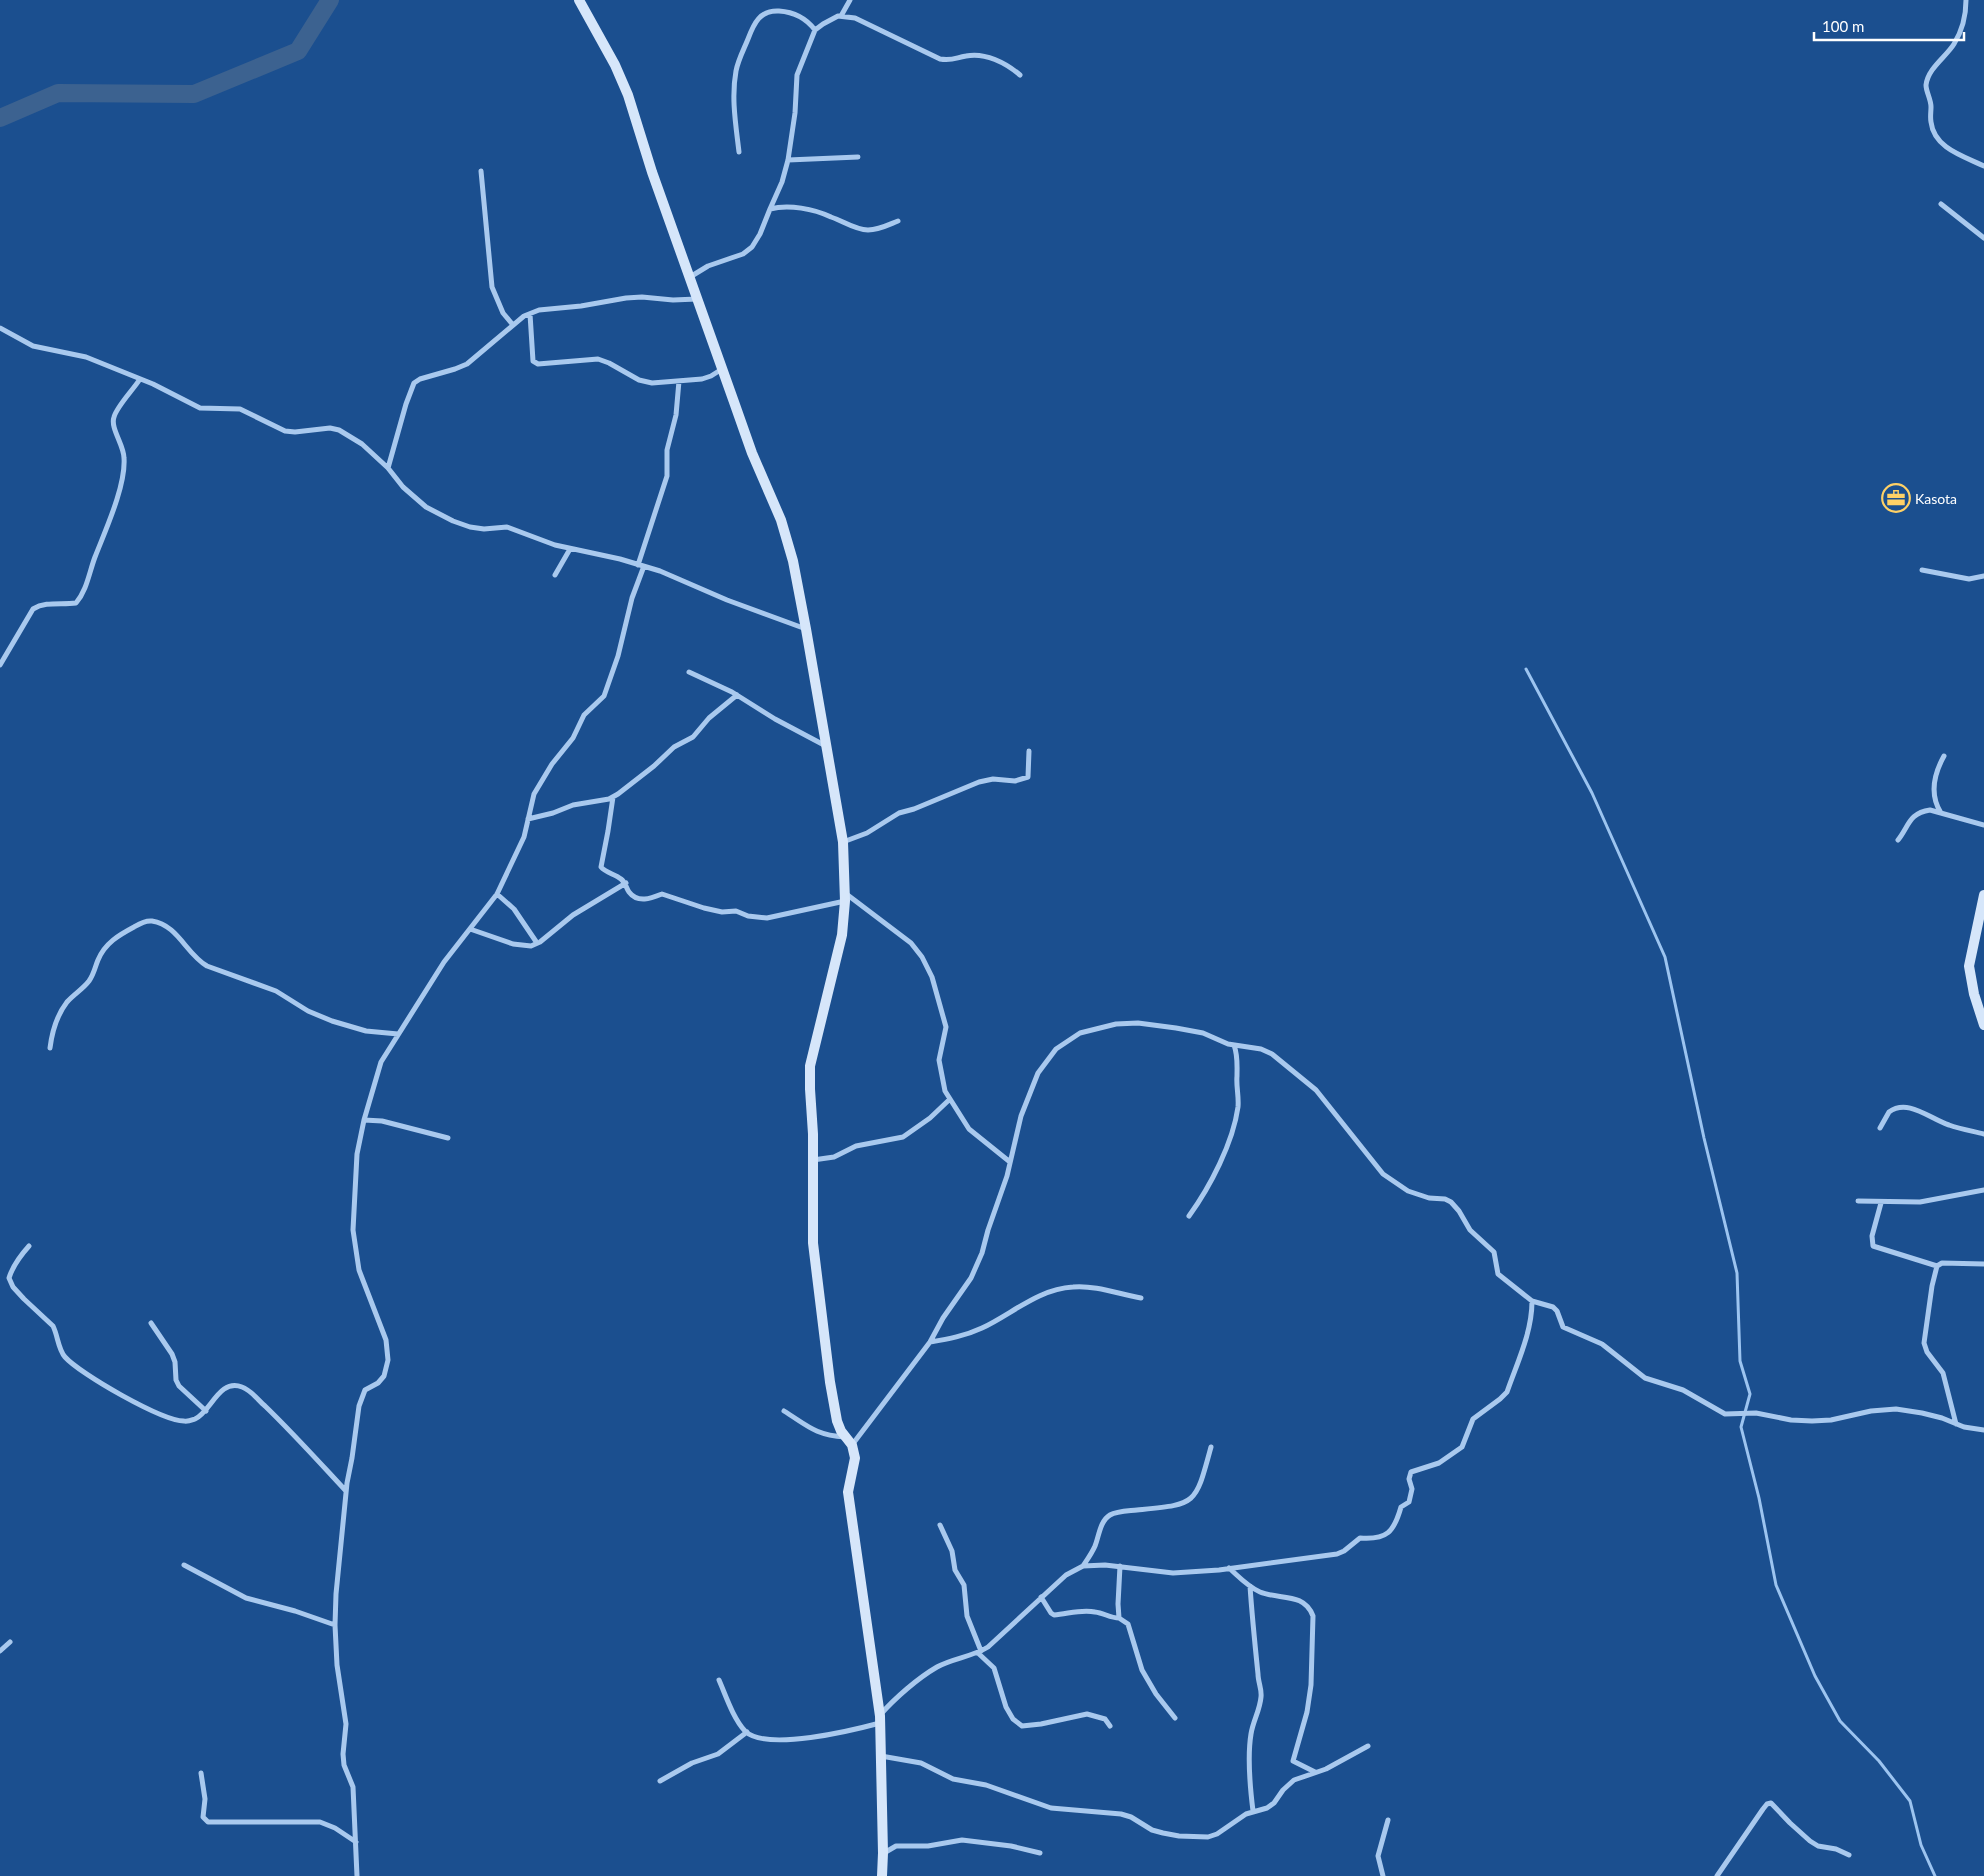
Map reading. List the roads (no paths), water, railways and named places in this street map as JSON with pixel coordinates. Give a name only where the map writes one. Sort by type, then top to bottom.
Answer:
[{"type":"street","points":[[579,0],[614,63],[628,95],[652,172],[752,453],[781,520],[793,562],[806,629],[842,842],[845,897],[842,935],[810,1066],[813,1243],[830,1382],[837,1421],[855,1458],[848,1492],[880,1719],[882,1876]]},
{"type":"street","points":[[841,16],[850,0]]},
{"type":"street","points":[[1966,0],[1963,23],[1954,45],[1935,66],[1927,80],[1926,87],[1931,108],[1930,120],[1937,140],[1958,154],[1984,166]]},
{"type":"street","points":[[739,152],[735,109],[736,70],[757,18],[773,10],[782,11],[796,15],[808,22],[815,30]]},
{"type":"street","points":[[689,277],[708,266],[743,254],[752,247],[760,234],[782,182],[788,160],[797,75],[815,30],[823,24],[841,16],[855,18],[940,59],[951,61],[968,55],[979,56],[1003,62],[1020,75]]},
{"type":"street","points":[[788,160],[858,157]]},
{"type":"street","points":[[481,171],[492,287],[503,313],[513,325]]},
{"type":"street","points":[[1941,204],[1984,238]]},
{"type":"street","points":[[770,209],[811,210],[831,216],[858,229],[868,230],[881,229],[898,221]]},
{"type":"street","points":[[388,468],[406,404],[414,383],[420,379],[467,364],[513,325],[530,314],[539,310],[581,306],[626,298],[697,299]]},
{"type":"street","points":[[530,314],[534,347],[533,361],[536,363],[598,359],[639,380],[652,383],[702,379],[722,369]]},
{"type":"street","points":[[0,328],[20,341],[33,346],[86,358],[140,379],[167,390],[200,408],[240,409],[285,430],[295,432],[330,428],[339,430],[362,444],[388,468],[403,487],[432,511],[453,522],[484,529],[507,527],[570,549],[644,566],[727,600],[806,629]]},
{"type":"street","points":[[0,665],[33,609],[39,605],[50,603],[76,603],[85,590],[94,559],[112,514],[123,466],[124,457],[113,420],[115,413],[140,379]]},
{"type":"street","points":[[638,565],[667,476],[667,450],[676,415],[679,381]]},
{"type":"street","points":[[555,575],[570,549]]},
{"type":"street","points":[[358,1876],[353,1787],[344,1765],[343,1754],[346,1724],[339,1688],[335,1625],[338,1568],[346,1491],[361,1398],[365,1390],[378,1384],[384,1376],[388,1360],[386,1340],[359,1270],[353,1230],[357,1154],[364,1120],[381,1062],[444,962],[497,894],[524,837],[534,794],[552,764],[573,738],[584,715],[604,696],[618,656],[632,598],[644,566]]},
{"type":"street","points":[[1922,570],[1969,579],[1984,576]]},
{"type":"street","points":[[689,672],[737,695],[775,719],[824,744]]},
{"type":"street","points":[[528,819],[563,808],[613,797],[648,771],[674,746],[693,737],[709,718],[737,695]]},
{"type":"street","points":[[842,842],[867,833],[899,813],[914,809],[979,782],[993,779],[1023,780],[1028,777],[1029,773],[1029,750]]},
{"type":"street","points":[[1941,813],[1935,800],[1934,778],[1944,756]]},
{"type":"street","points":[[613,797],[601,867],[626,883],[629,892],[637,898],[649,898],[662,894],[704,908],[722,912],[736,911],[748,916],[767,918],[845,897]]},
{"type":"street","points":[[1898,840],[1916,814],[1930,810],[1984,824]]},
{"type":"street","points":[[470,929],[513,944],[531,946],[574,915],[626,883]]},
{"type":"street","points":[[497,894],[514,909],[537,943]]},
{"type":"street","points":[[1984,895],[1970,966],[1974,994],[1984,1025]]},
{"type":"street","points":[[845,897],[910,943],[922,957],[932,977],[946,1027],[939,1060],[942,1081],[950,1099],[969,1129],[1010,1162]]},
{"type":"street","points":[[50,1048],[52,1034],[59,1017],[67,1003],[88,982],[104,948],[121,934],[142,923],[151,921],[164,925],[173,932],[182,940],[199,962],[207,966],[276,991],[308,1011],[332,1021],[366,1031],[398,1034]]},
{"type":"street","points":[[848,1441],[930,1342],[943,1318],[971,1278],[982,1253],[1007,1176],[1022,1116],[1038,1073],[1056,1049],[1080,1034],[1116,1024],[1138,1023],[1202,1033],[1234,1045],[1272,1054],[1316,1090],[1383,1174],[1408,1191],[1429,1198],[1445,1199],[1451,1202],[1459,1211],[1470,1230],[1494,1252],[1498,1274],[1532,1302],[1557,1311],[1563,1327],[1602,1344],[1645,1378],[1683,1390],[1725,1414],[1756,1413],[1791,1420],[1812,1421],[1831,1420],[1871,1411],[1896,1409],[1942,1418],[1956,1424],[1984,1430]]},
{"type":"street","points":[[1189,1216],[1203,1197],[1214,1176],[1236,1119],[1238,1105],[1236,1078],[1238,1055],[1234,1045]]},
{"type":"street","points":[[813,1160],[834,1157],[848,1149],[862,1145],[904,1137],[930,1118],[950,1099]]},
{"type":"street","points":[[1880,1128],[1889,1112],[1900,1108],[1913,1109],[1948,1125],[1984,1134]]},
{"type":"street","points":[[364,1120],[382,1120],[448,1138]]},
{"type":"street","points":[[1858,1201],[1882,1203],[1927,1201],[1984,1190]]},
{"type":"street","points":[[1882,1203],[1872,1236],[1873,1246],[1937,1266]]},
{"type":"street","points":[[29,1246],[18,1258],[9,1278],[13,1287],[24,1299],[53,1326],[62,1355],[67,1360],[100,1385],[185,1422],[196,1419],[206,1411],[217,1395],[223,1390],[234,1386],[241,1386],[250,1392],[291,1431],[346,1491]]},
{"type":"street","points":[[1956,1424],[1943,1373],[1927,1352],[1924,1343],[1932,1286],[1937,1266],[1942,1263],[1984,1264]]},
{"type":"street","points":[[930,1342],[960,1336],[983,1328],[1043,1294],[1071,1287],[1087,1287],[1141,1298]]},
{"type":"street","points":[[719,1680],[738,1721],[747,1732],[761,1737],[796,1740],[852,1731],[880,1719],[902,1694],[938,1666],[979,1652],[1008,1630],[1066,1575],[1083,1566],[1120,1566],[1173,1572],[1229,1568],[1329,1556],[1344,1551],[1360,1538],[1379,1538],[1385,1536],[1396,1520],[1401,1507],[1409,1502],[1412,1488],[1409,1479],[1411,1472],[1439,1463],[1462,1447],[1473,1419],[1500,1400],[1507,1392],[1527,1335],[1532,1314],[1532,1302]]},
{"type":"street","points":[[151,1324],[172,1354],[178,1386],[206,1411]]},
{"type":"street","points":[[784,1411],[817,1432],[848,1441]]},
{"type":"street","points":[[1083,1566],[1095,1546],[1103,1524],[1109,1516],[1124,1511],[1177,1506],[1195,1496],[1211,1447]]},
{"type":"street","points":[[940,1525],[954,1558],[955,1570],[964,1585],[967,1616],[979,1652],[994,1668],[1006,1707],[1013,1719],[1022,1726],[1087,1714],[1105,1719],[1110,1726]]},
{"type":"street","points":[[184,1565],[246,1598],[295,1611],[335,1625]]},
{"type":"street","points":[[1119,1618],[1120,1566]]},
{"type":"street","points":[[1229,1568],[1258,1592],[1294,1599],[1305,1603],[1311,1610],[1313,1616],[1311,1685],[1307,1712],[1293,1762],[1315,1772]]},
{"type":"street","points":[[1250,1586],[1258,1677],[1262,1692],[1259,1709],[1251,1732],[1253,1811]]},
{"type":"street","points":[[1042,1597],[1054,1615],[1082,1611],[1096,1612],[1110,1618],[1119,1618],[1128,1624],[1142,1670],[1149,1683],[1175,1718]]},
{"type":"street","points":[[0,1651],[10,1642]]},
{"type":"street","points":[[660,1781],[692,1763],[718,1754],[747,1732]]},
{"type":"street","points":[[880,1756],[921,1763],[952,1779],[986,1785],[1051,1808],[1121,1814],[1131,1817],[1152,1830],[1179,1836],[1208,1837],[1217,1834],[1246,1814],[1267,1808],[1274,1803],[1289,1784],[1326,1769],[1368,1746]]},
{"type":"street","points":[[201,1773],[205,1799],[203,1817],[208,1822],[320,1822],[335,1828],[356,1842]]},
{"type":"street","points":[[1717,1876],[1763,1809],[1767,1804],[1772,1803],[1810,1841],[1818,1846],[1836,1849],[1849,1855]]},
{"type":"street","points":[[1383,1876],[1378,1856],[1388,1820]]},
{"type":"street","points":[[883,1853],[896,1846],[928,1846],[962,1840],[1003,1844],[1040,1853]]},
{"type":"waterway","points":[[0,118],[58,93],[194,94],[298,51],[330,0]]},
{"type":"waterway","points":[[1526,669],[1592,793],[1665,957],[1704,1138],[1737,1273],[1740,1361],[1750,1394],[1741,1427],[1759,1498],[1776,1585],[1815,1676],[1840,1721],[1879,1761],[1910,1801],[1921,1845],[1935,1876]]},
{"type":"place","name":"Kasota","points":[[1896,498]]}]
